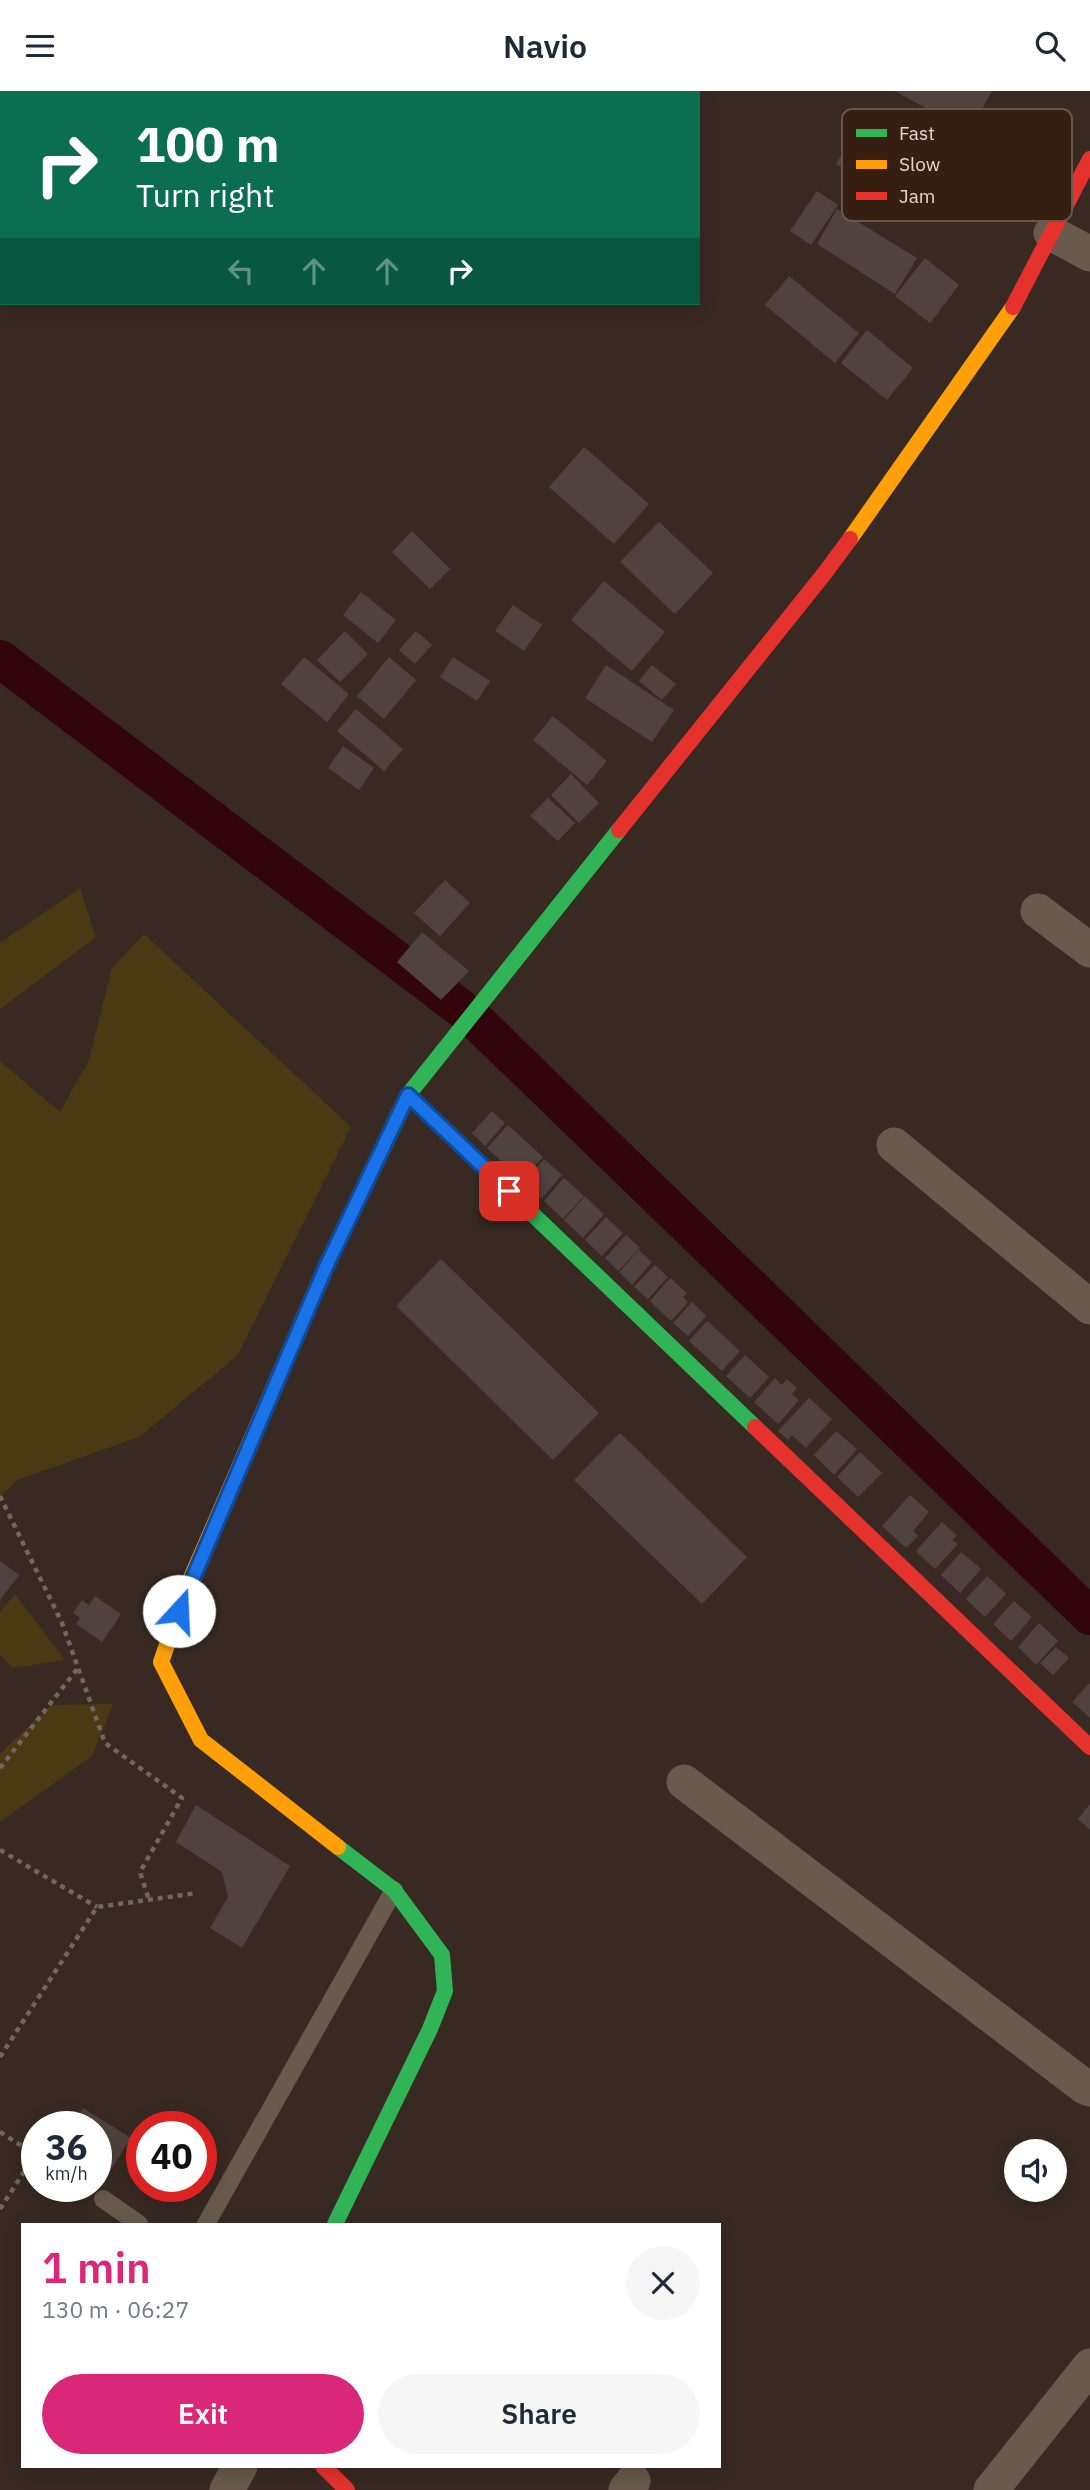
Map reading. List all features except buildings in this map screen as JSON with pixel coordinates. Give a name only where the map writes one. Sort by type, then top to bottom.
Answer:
[{"type":"street","points":[[1072,193],[1090,159]]},
{"type":"street","points":[[335,2223],[424,2041],[445,1991],[442,1955],[394,1890],[201,1740],[161,1662],[188,1585],[314,1294],[408,1095],[832,563],[1010,313],[1057,221]]},
{"type":"street","points":[[1051,233],[1090,254]]},
{"type":"street","points":[[1038,911],[1090,950]]},
{"type":"street","points":[[408,1095],[1090,1747]]},
{"type":"street","points":[[894,1145],[1090,1307]]},
{"type":"street","points":[[684,1782],[1090,2089]]},
{"type":"street","points":[[991,2490],[1090,2366]]},
{"type":"street","points":[[227,2490],[239,2468]]},
{"type":"street","points":[[325,2468],[347,2490]]},
{"type":"lane","points":[[207,2223],[394,1890]]},
{"type":"lane","points":[[107,2202],[131,2222]]},
{"type":"path","points":[[0,1496],[62,1623],[105,1743],[183,1798],[140,1872],[149,1900]]},
{"type":"path","points":[[0,1768],[78,1667]]},
{"type":"path","points":[[0,1850],[97,1907],[197,1893]]},
{"type":"path","points":[[0,2057],[97,1907]]},
{"type":"path","points":[[0,2132],[21,2145]]},
{"type":"path","points":[[0,2209],[21,2178]]},
{"type":"shaded area","points":[[80,888],[96,937],[0,1009],[0,943]]},
{"type":"shaded area","points":[[144,934],[351,1127],[237,1356],[139,1437],[17,1480],[0,1497],[0,1061],[60,1112],[89,1060],[112,968]]},
{"type":"shaded area","points":[[15,1594],[65,1660],[13,1668],[0,1655],[0,1612]]},
{"type":"shaded area","points":[[113,1704],[92,1756],[0,1822],[0,1754],[51,1705]]},
{"type":"waterway","points":[[0,659],[471,1016],[1090,1616]]},
{"type":"traffic: fast","points":[[273,1389],[325,1269],[408,1095],[619,830]]},
{"type":"traffic: fast","points":[[408,1095],[755,1427]]},
{"type":"traffic: fast","points":[[335,2223],[430,2029],[445,1991],[442,1955],[394,1890],[338,1847]]},
{"type":"traffic: slow","points":[[850,539],[1013,307]]},
{"type":"traffic: slow","points":[[273,1389],[188,1585],[161,1662],[201,1740],[338,1847]]},
{"type":"traffic: jam","points":[[1072,194],[1090,159]]},
{"type":"traffic: jam","points":[[1013,307],[1058,221]]},
{"type":"traffic: jam","points":[[619,830],[850,539]]},
{"type":"traffic: jam","points":[[755,1427],[1090,1747]]},
{"type":"traffic: jam","points":[[325,2468],[347,2490]]},
{"type":"route","points":[[179,1611],[325,1269],[408,1095],[509,1191]]}]
